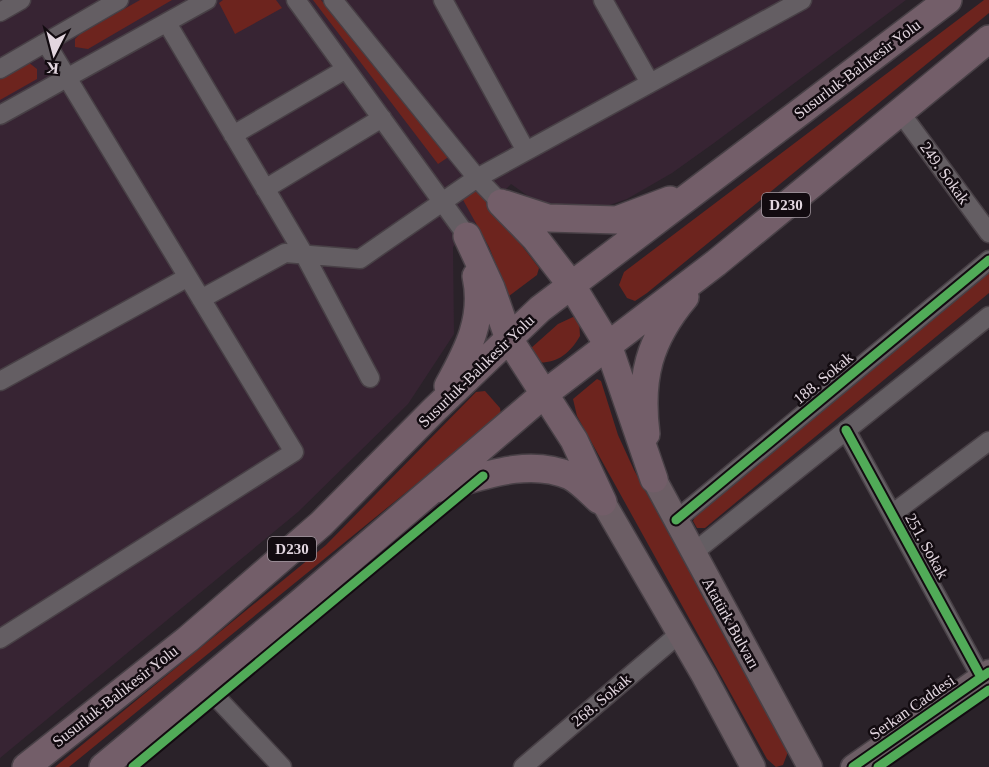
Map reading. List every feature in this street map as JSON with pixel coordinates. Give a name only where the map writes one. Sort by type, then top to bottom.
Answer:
[{"type":"highway","name":"Susurluk-Balıkesir Yolu","points":[[26,767],[188,639],[313,531],[434,410],[540,309],[948,0]]},
{"type":"highway","name":"D230","points":[[103,767],[543,395],[716,263],[989,39]]},
{"type":"highway","points":[[501,203],[548,218],[617,220],[699,190]]},
{"type":"highway","points":[[501,203],[535,238],[572,286],[608,345],[654,479]]},
{"type":"highway","points":[[467,236],[491,288],[510,339],[543,395],[574,440],[603,502]]},
{"type":"highway","points":[[434,410],[470,346],[480,308],[467,236]]},
{"type":"highway","points":[[654,479],[644,417],[646,370],[652,347],[670,315],[716,263]]},
{"type":"highway","points":[[429,491],[514,468],[544,469],[571,477],[603,502]]},
{"type":"main road","name":"Atatürk Bulvarı","points":[[654,479],[810,767]]},
{"type":"main road","points":[[603,502],[753,767]]},
{"type":"main road","name":"Serkan Caddesi","points":[[853,767],[985,674]]},
{"type":"street","points":[[0,12],[21,0]]},
{"type":"street","points":[[0,69],[119,0]]},
{"type":"street","points":[[0,115],[207,0]]},
{"type":"street","points":[[296,0],[467,236]]},
{"type":"street","points":[[333,0],[477,178],[501,203]]},
{"type":"street","points":[[443,0],[526,151]]},
{"type":"street","points":[[603,0],[650,83]]},
{"type":"street","points":[[201,299],[285,253],[360,259],[477,178],[802,0]]},
{"type":"street","points":[[167,23],[304,254],[370,378]]},
{"type":"street","points":[[0,639],[294,452],[46,43]]},
{"type":"street","points":[[233,135],[346,69]]},
{"type":"street","name":"249. Sokak","points":[[900,112],[989,233]]},
{"type":"street","points":[[265,189],[382,118]]},
{"type":"street","name":"188. Sokak","points":[[676,520],[989,260]]},
{"type":"street","points":[[0,381],[188,278]]},
{"type":"street","points":[[693,553],[989,316]]},
{"type":"street","name":"251. Sokak","points":[[846,430],[985,674]]},
{"type":"street","points":[[892,514],[989,441]]},
{"type":"street","name":"268. Sokak","points":[[523,767],[679,634]]},
{"type":"street","points":[[203,683],[282,767]]},
{"type":"shaded area","points":[[0,0],[906,0],[672,173],[627,199],[598,209],[552,207],[528,196],[511,184],[453,247],[454,334],[408,404],[298,512],[0,758]]},
{"type":"shaded area","points":[[140,0],[172,0],[88,49],[75,47],[75,39],[80,34]]},
{"type":"shaded area","points":[[223,0],[276,0],[282,8],[235,34],[219,3]]},
{"type":"shaded area","points":[[313,0],[321,0],[450,156],[438,164]]},
{"type":"shaded area","points":[[984,0],[989,0],[989,13],[647,293],[635,301],[627,298],[619,285],[624,272]]},
{"type":"shaded area","points":[[28,62],[37,69],[37,79],[0,100],[0,78]]},
{"type":"shaded area","points":[[477,187],[539,268],[537,275],[509,296],[489,247],[462,198]]},
{"type":"shaded area","points":[[989,272],[989,293],[705,528],[697,528],[693,521],[696,515]]},
{"type":"shaded area","points":[[573,317],[579,320],[580,336],[571,348],[555,360],[533,362],[530,349],[558,324]]},
{"type":"shaded area","points":[[597,379],[601,381],[618,435],[634,470],[788,752],[783,765],[776,767],[767,759],[577,416],[573,399]]},
{"type":"shaded area","points":[[485,391],[500,408],[501,415],[69,767],[55,767],[326,545],[476,392]]},
{"type":"cycle path","points":[[676,520],[989,260]]},
{"type":"cycle path","points":[[846,430],[981,677]]},
{"type":"cycle path","points":[[133,767],[483,476]]},
{"type":"cycle path","points":[[853,767],[989,672]]},
{"type":"cycle path","points":[[878,767],[989,690]]}]
